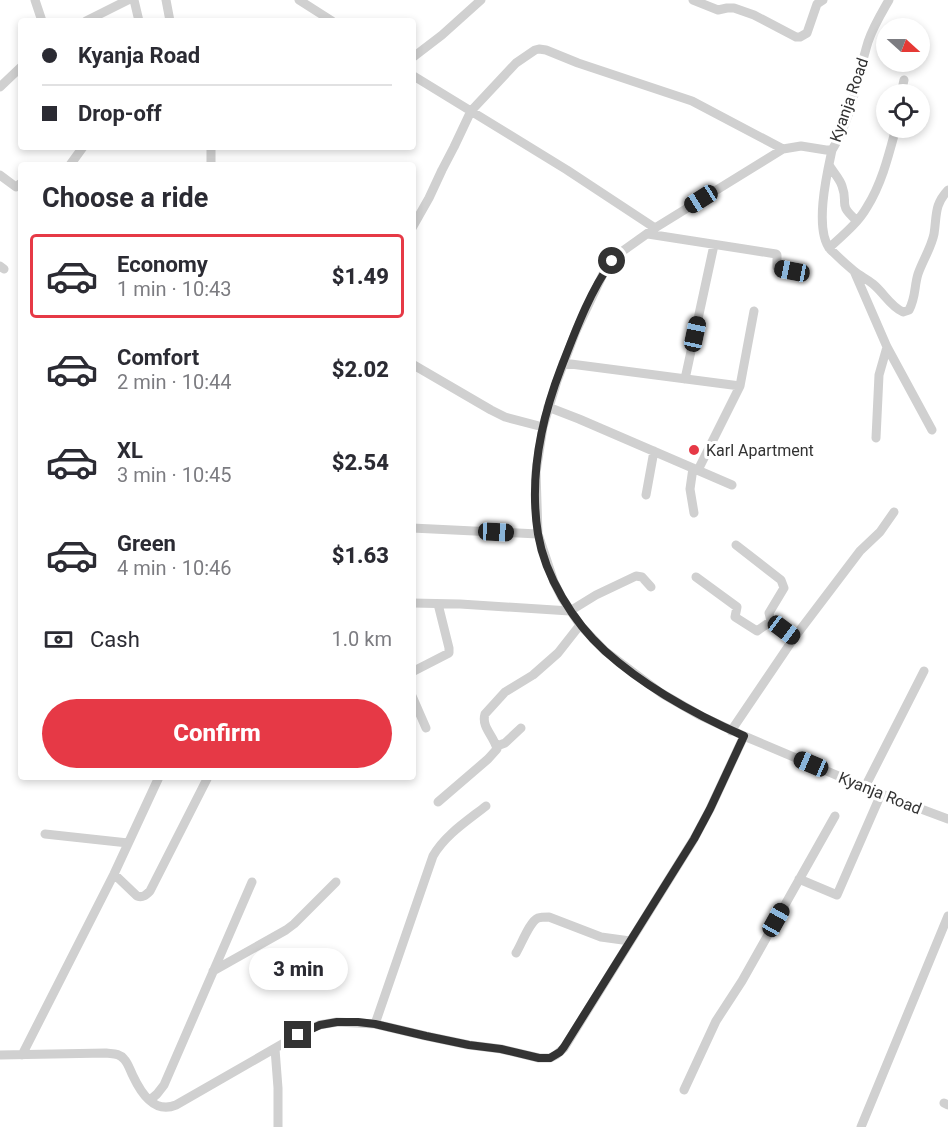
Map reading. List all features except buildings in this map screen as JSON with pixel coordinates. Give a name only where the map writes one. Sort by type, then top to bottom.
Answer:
[{"type":"street","points":[[35,0],[41,18]]},
{"type":"street","points":[[92,18],[127,0]]},
{"type":"street","points":[[134,0],[138,18]]},
{"type":"street","points":[[166,0],[169,18]]},
{"type":"street","points":[[299,0],[327,18]]},
{"type":"street","points":[[416,55],[481,0]]},
{"type":"street","points":[[693,0],[718,10],[728,8],[754,15],[796,37],[807,33],[818,1]]},
{"type":"street","name":"Kyanja Road","points":[[889,0],[869,40],[847,118],[832,150],[801,146],[783,149],[652,231],[620,253],[604,272],[576,331],[548,407],[536,472],[538,534],[554,582],[580,625],[605,651],[661,693],[701,716],[744,736],[881,794],[948,819]]},
{"type":"street","points":[[416,221],[471,111],[516,63],[539,49],[692,101],[783,149]]},
{"type":"street","points":[[0,87],[18,70]]},
{"type":"street","points":[[416,77],[567,170],[652,231],[714,245],[776,254],[777,267],[804,273]]},
{"type":"street","points":[[903,84],[904,80]]},
{"type":"street","points":[[829,248],[850,229],[867,208],[877,189],[893,138]]},
{"type":"street","points":[[832,150],[822,213],[824,234],[829,248],[854,271],[872,282],[903,312],[909,310],[915,297],[917,276],[932,240],[937,206],[940,198],[948,190]]},
{"type":"street","points":[[829,165],[841,183],[844,206],[856,220]]},
{"type":"street","points":[[0,175],[16,187],[18,185]]},
{"type":"street","points":[[685,379],[714,245]]},
{"type":"street","points":[[854,271],[887,347],[932,430]]},
{"type":"street","points":[[694,513],[690,489],[696,469],[740,386],[754,311]]},
{"type":"street","points":[[876,438],[879,375],[887,347]]},
{"type":"street","points":[[563,363],[740,386]]},
{"type":"street","points":[[416,367],[506,417],[543,427]]},
{"type":"street","points":[[416,373],[424,372]]},
{"type":"street","points":[[548,407],[732,485]]},
{"type":"street","points":[[646,495],[654,451]]},
{"type":"street","points":[[731,730],[794,638],[860,551],[880,532],[894,512]]},
{"type":"street","points":[[416,528],[538,534]]},
{"type":"street","points":[[736,545],[784,584],[784,588],[769,613],[771,621],[794,638]]},
{"type":"street","points":[[416,603],[570,611],[636,576],[642,577],[651,587]]},
{"type":"street","points":[[696,577],[736,607],[735,617],[755,631],[759,631],[771,621]]},
{"type":"street","points":[[416,670],[449,653],[438,604]]},
{"type":"street","points":[[438,802],[495,752],[497,746],[484,724],[485,714],[505,692],[533,675],[558,653],[580,625]]},
{"type":"street","points":[[865,787],[924,671]]},
{"type":"street","points":[[416,705],[426,728]]},
{"type":"street","points":[[497,746],[505,743],[521,728]]},
{"type":"street","points":[[0,1055],[118,1054],[125,1060],[142,1092],[163,1108],[170,1107],[320,1025],[337,1022],[375,1024],[469,1045],[550,1058],[564,1047],[694,839],[744,736]]},
{"type":"street","points":[[22,1055],[114,874],[158,780]]},
{"type":"street","points":[[114,874],[137,896],[146,895],[150,891],[206,780]]},
{"type":"street","points":[[799,879],[837,895],[881,794]]},
{"type":"street","points":[[375,1024],[433,856],[449,836],[486,806]]},
{"type":"street","points":[[684,1090],[716,1021],[742,981],[835,816]]},
{"type":"street","points":[[45,834],[128,843]]},
{"type":"street","points":[[150,1100],[164,1084],[252,882]]},
{"type":"street","points":[[213,972],[286,930],[336,882]]},
{"type":"street","points":[[861,1127],[948,916]]},
{"type":"street","points":[[516,953],[532,924],[540,917],[549,917],[601,937],[630,941]]},
{"type":"street","points":[[275,1048],[278,1127]]},
{"type":"place","name":"Karl Apartment","points":[[694,450]]},
{"type":"route","points":[[298,1035],[320,1025],[358,1022],[539,1058],[550,1058],[556,1055],[564,1047],[694,839],[744,736],[680,705],[605,651],[580,625],[562,598],[545,558],[538,534],[536,472],[543,427],[576,331],[604,272],[612,261]]}]
